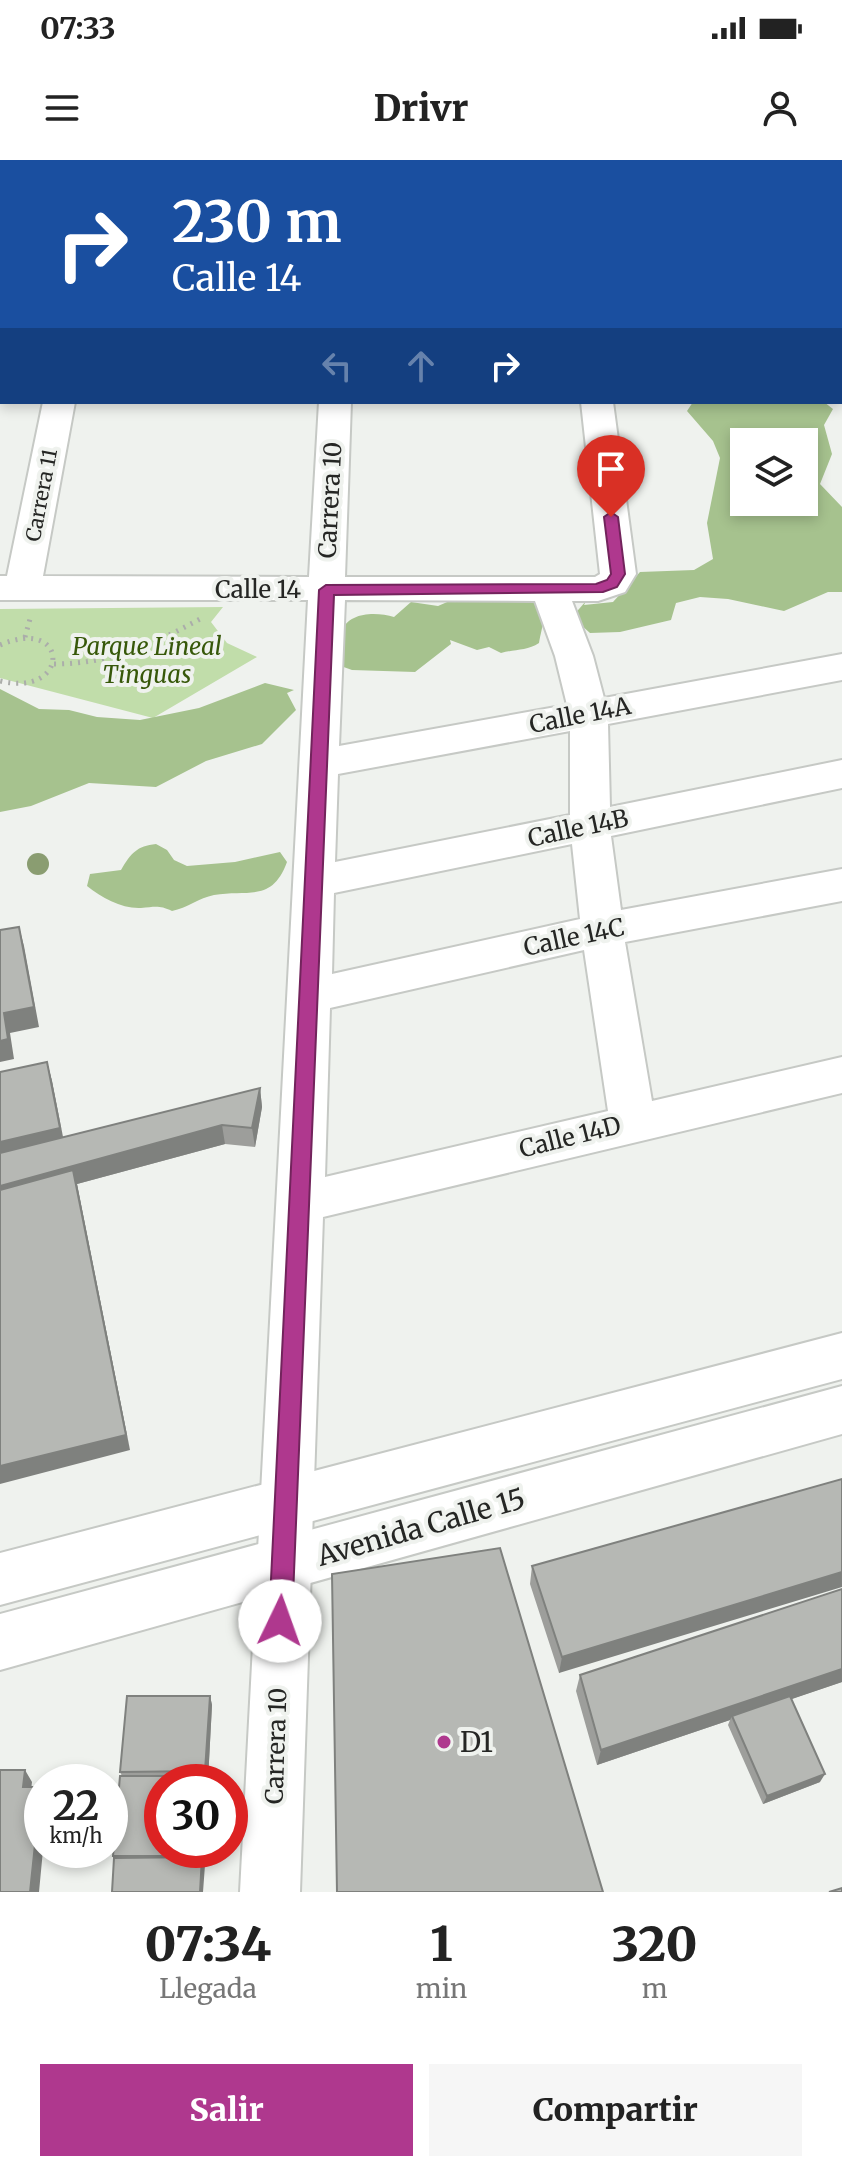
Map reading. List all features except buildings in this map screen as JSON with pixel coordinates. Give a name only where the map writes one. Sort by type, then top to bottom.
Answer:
[{"type":"street","name":"Carrera 11","points":[[11,588],[58,404]]},
{"type":"street","name":"Carrera 10","points":[[270,1892],[335,404]]},
{"type":"street","name":"Calle 14","points":[[11,588],[598,589],[612,584],[618,574],[597,404]]},
{"type":"street","points":[[549,589],[574,656],[589,714],[590,826],[602,930],[633,1122]]},
{"type":"street","name":"Calle 14A","points":[[319,764],[842,667]]},
{"type":"street","name":"Calle 14B","points":[[313,882],[842,774]]},
{"type":"street","name":"Calle 14C","points":[[308,996],[602,930],[842,885]]},
{"type":"street","name":"Calle 14D","points":[[299,1203],[842,1075]]},
{"type":"street","points":[[0,1579],[842,1356]]},
{"type":"street","name":"Avenida Calle 15","points":[[0,1642],[842,1410]]},
{"type":"path","points":[[54,664],[88,666],[121,658],[166,639],[205,616]]},
{"type":"path","points":[[0,645],[25,637],[39,639],[49,645],[55,654],[54,664],[47,674],[35,681],[19,684],[0,681]]},
{"type":"green space","points":[[692,404],[827,404],[833,409],[824,425],[832,454],[820,484],[842,507],[842,592],[828,592],[784,611],[728,599],[700,597],[676,603],[671,620],[620,632],[590,633],[572,617],[586,601],[584,605],[613,602],[640,572],[694,570],[713,559],[707,523],[720,458],[713,441],[687,411]]},
{"type":"green space","points":[[461,596],[533,600],[543,614],[539,643],[501,653],[489,647],[477,650],[450,640],[451,644],[415,672],[352,670],[338,665],[340,636],[350,620],[372,614],[394,617],[411,602],[438,606]]},
{"type":"green space","name":"Parque Lineal Tinguas","points":[[223,607],[211,622],[227,643],[257,657],[153,718],[0,678],[0,609]]},
{"type":"green space","points":[[265,683],[294,690],[287,693],[296,710],[262,744],[206,761],[156,787],[89,783],[31,806],[0,812],[0,689],[39,709],[140,720],[199,708]]},
{"type":"green space","points":[[156,844],[167,850],[174,860],[187,866],[235,862],[280,852],[287,862],[274,884],[266,889],[214,895],[172,911],[160,907],[120,905],[87,886],[90,874],[121,870],[135,851]]},
{"type":"place","name":"D1","points":[[444,1742]]},
{"type":"route","points":[[280,1621],[326,590],[598,589],[612,584],[618,574],[611,517]]}]
